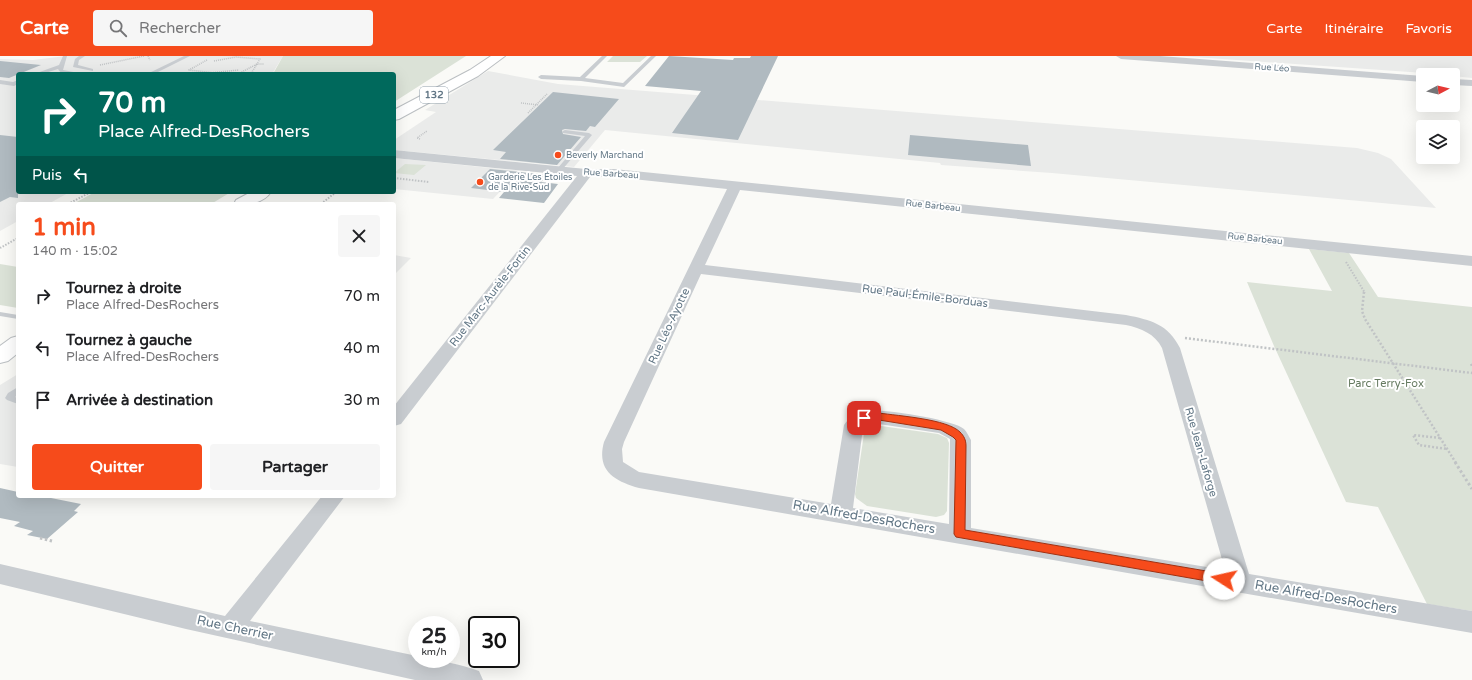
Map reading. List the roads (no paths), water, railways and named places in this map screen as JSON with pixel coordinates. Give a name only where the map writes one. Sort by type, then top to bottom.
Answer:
[{"type":"highway","name":"132","points":[[396,114],[474,73],[482,60],[499,56]]},
{"type":"highway","points":[[246,202],[260,194]]},
{"type":"highway","points":[[0,338],[16,331]]},
{"type":"highway","points":[[0,356],[16,344]]},
{"type":"street","name":"Rue Léo","points":[[1121,56],[1416,78]]},
{"type":"street","points":[[1460,82],[1472,83]]},
{"type":"street","name":"Rue Barbeau","points":[[396,154],[586,173],[606,173],[1472,261]]},
{"type":"street","name":"Rue Marc-Aurèle-Fortin","points":[[396,416],[586,173]]},
{"type":"street","name":"Rue Léo-Ayotte","points":[[615,467],[610,454],[614,442],[735,186]]},
{"type":"street","name":"Rue Paul-Émile-Borduas","points":[[696,269],[1126,320],[1153,328]]},
{"type":"street","name":"Rue Jean-Laforge","points":[[1153,328],[1165,338],[1170,348],[1240,582]]},
{"type":"street","points":[[840,513],[854,425],[858,420],[879,417],[943,427],[957,434],[961,440],[960,534]]},
{"type":"street","name":"Rue Alfred-DesRochers","points":[[615,467],[626,476],[639,480],[840,513],[1472,622]]},
{"type":"street","points":[[231,627],[332,498]]},
{"type":"street","name":"Rue Cherrier","points":[[0,574],[470,680]]},
{"type":"lane","points":[[44,72],[60,66],[65,56]]},
{"type":"lane","points":[[82,56],[76,59],[75,66],[91,70]]},
{"type":"lane","points":[[154,72],[188,56]]},
{"type":"lane","points":[[581,78],[604,56]]},
{"type":"lane","points":[[541,78],[581,78],[624,84],[654,56]]},
{"type":"lane","points":[[60,66],[60,70],[63,72]]},
{"type":"lane","points":[[0,82],[16,83]]},
{"type":"lane","points":[[559,170],[589,135],[565,132]]},
{"type":"lane","points":[[0,314],[16,317]]},
{"type":"lane","points":[[16,391],[11,395],[10,398],[16,400]]},
{"type":"place","name":"Beverly Marchand","points":[[558,155]]},
{"type":"place","name":"Garderie Les Étoiles de la Rive-Sud","points":[[480,182]]},
{"type":"park label","name":"Parc Terry-Fox","points":[[1386,383]]}]
